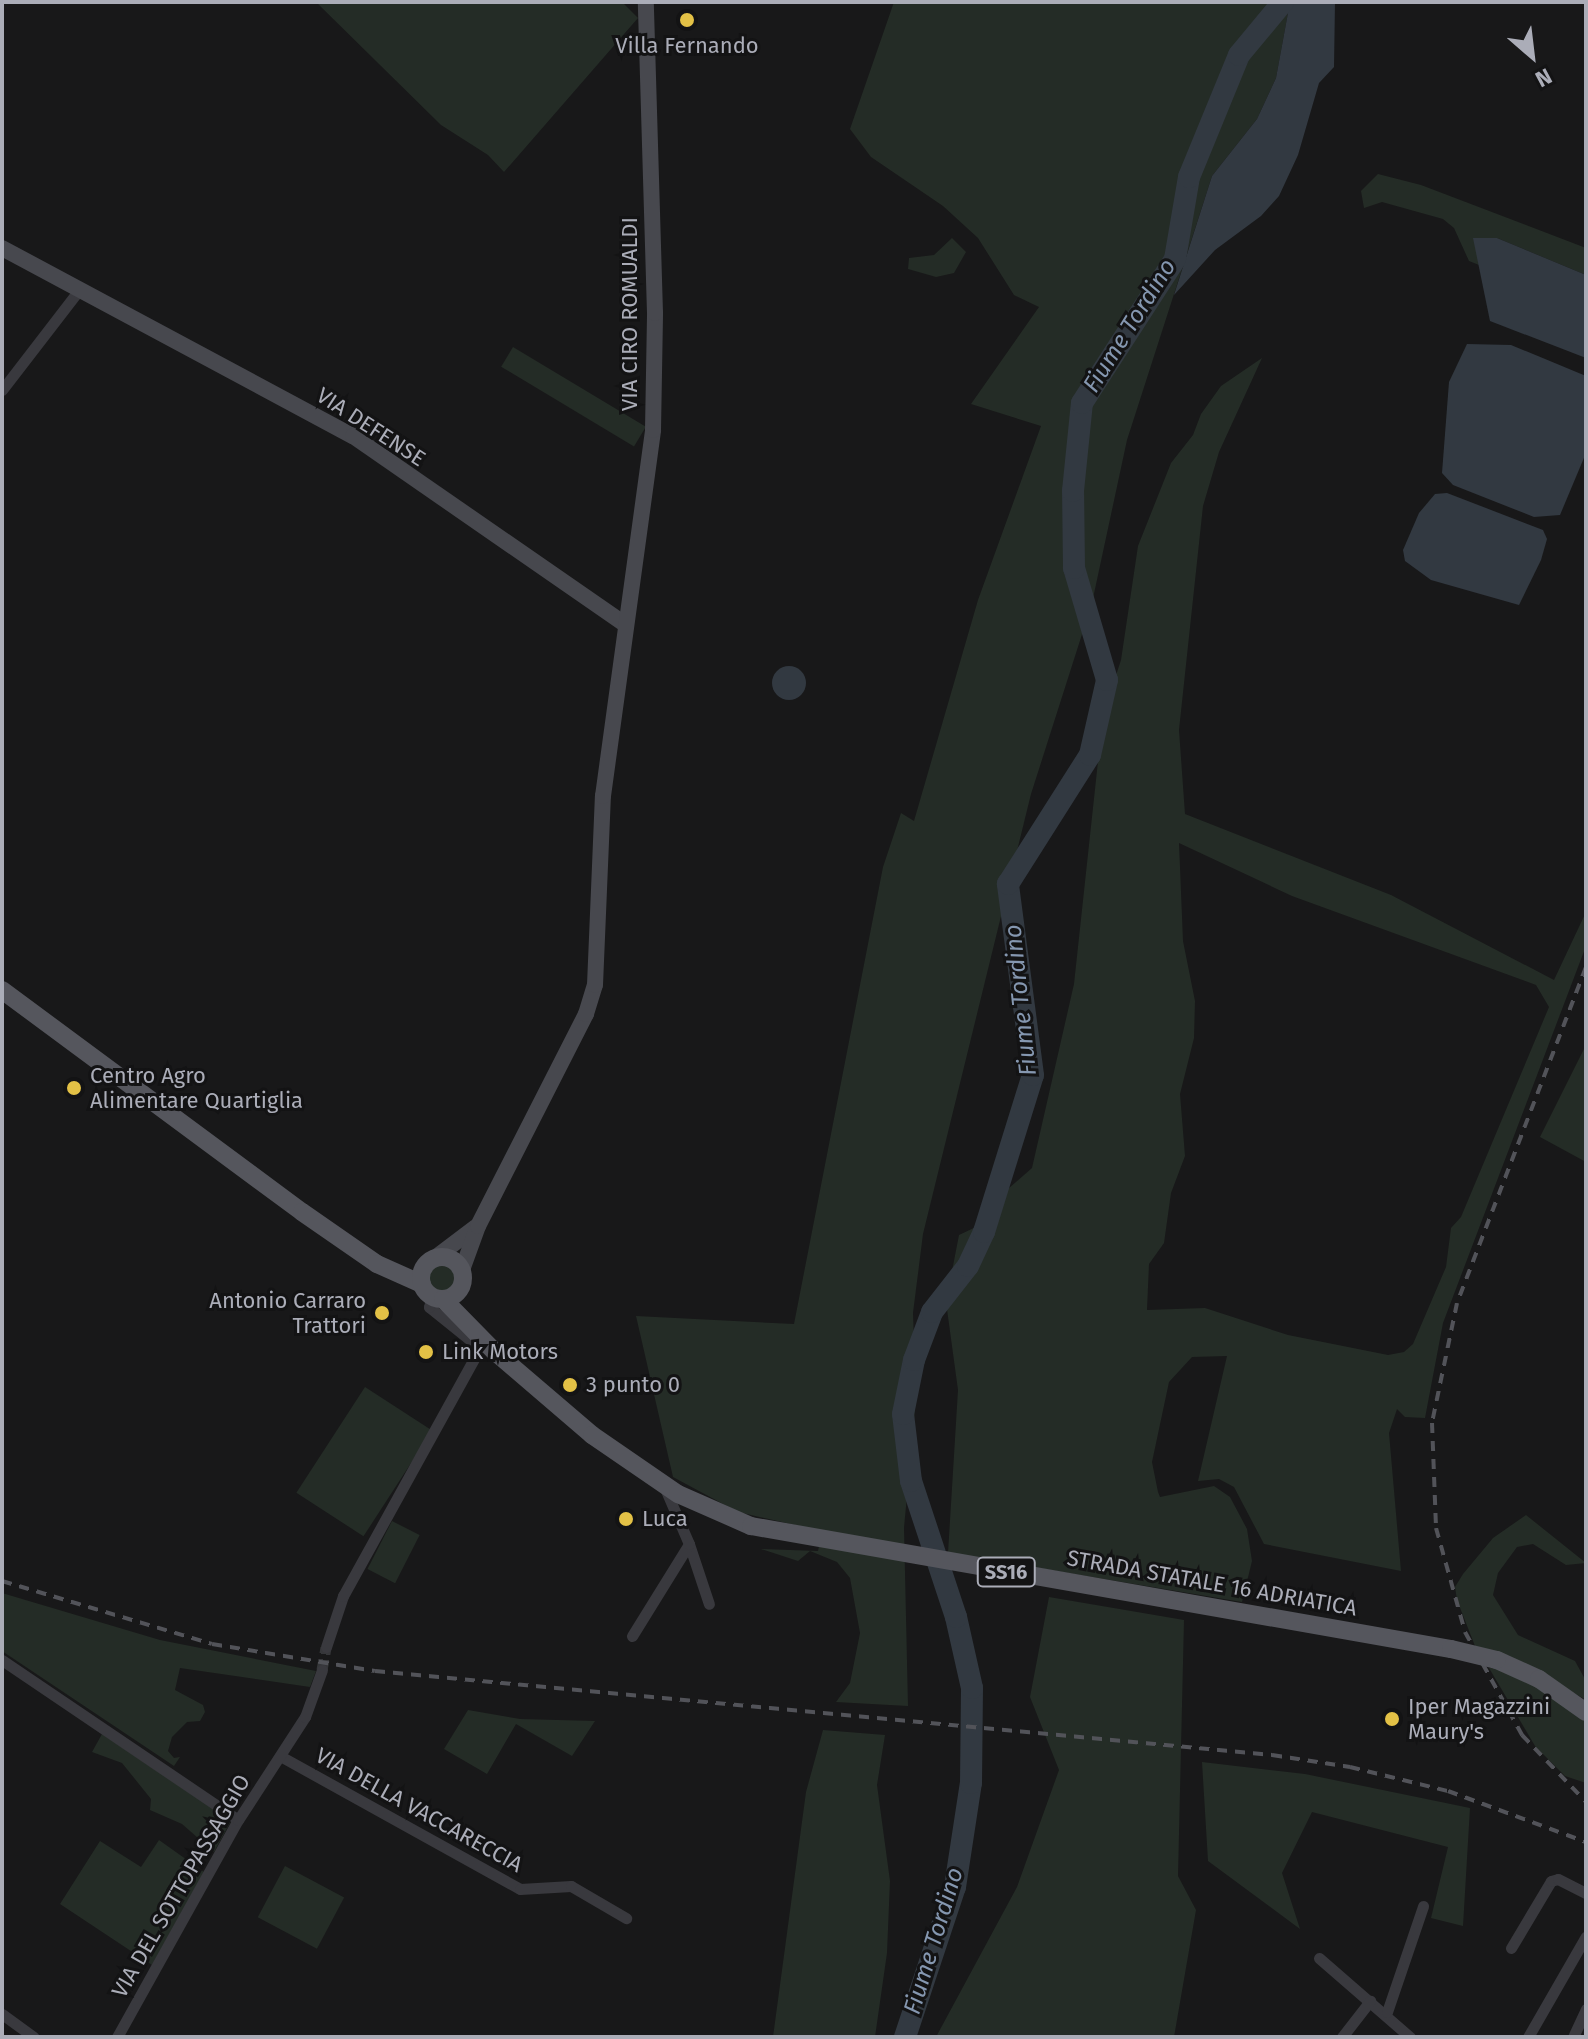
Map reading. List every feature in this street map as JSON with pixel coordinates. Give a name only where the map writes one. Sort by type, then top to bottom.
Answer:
[{"type":"main road","name":"VIA CIRO ROMUALDI","points":[[463,1274],[478,1226],[586,1014],[595,985],[603,796],[653,430],[655,313],[646,2]]},
{"type":"main road","name":"VIA DEFENSE","points":[[2,248],[353,436],[625,624]]},
{"type":"main road","name":"SS16","points":[[2,990],[377,1264],[433,1293],[592,1435],[671,1490]]},
{"type":"main road","points":[[432,1260],[478,1226]]},
{"type":"main road","points":[[432,1260],[433,1293],[457,1292],[463,1274]]},
{"type":"main road","points":[[377,1264],[454,1260],[463,1274],[483,1339]]},
{"type":"main road","name":"STRADA STATALE 16 ADRIATICA","points":[[671,1490],[751,1526],[819,1541],[1193,1602],[1497,1660],[1539,1679],[1584,1710]]},
{"type":"street","points":[[2,390],[79,290]]},
{"type":"street","points":[[326,1647],[343,1596],[477,1353],[475,1344],[429,1307],[433,1293]]},
{"type":"street","points":[[671,1490],[709,1604]]},
{"type":"street","points":[[632,1636],[689,1544]]},
{"type":"street","points":[[2,1660],[238,1820]]},
{"type":"street","name":"VIA DEL SOTTOPASSAGGIO","points":[[117,2037],[238,1820],[282,1757],[305,1717],[322,1670]]},
{"type":"street","name":"VIA DELLA VACCARECCIA","points":[[282,1757],[520,1889],[571,1886],[626,1918]]},
{"type":"street","points":[[1511,1948],[1551,1881],[1558,1879],[1586,1893]]},
{"type":"street","points":[[1387,2012],[1423,1906]]},
{"type":"street","points":[[1528,2037],[1586,1936]]},
{"type":"street","points":[[1319,1958],[1387,2012],[1410,2037]]},
{"type":"street","points":[[1342,2037],[1370,2001]]},
{"type":"street","points":[[1573,2037],[1586,2009]]},
{"type":"street","points":[[2,2014],[34,2037]]},
{"type":"shaded area","points":[[316,2],[622,2],[638,18],[504,172],[488,155],[441,125]]},
{"type":"shaded area","points":[[894,2],[1290,2],[1276,78],[1257,119],[1212,176],[1127,440],[1092,603],[1031,794],[923,1234],[913,1313],[916,1398],[904,1528],[908,1706],[836,1702],[850,1683],[860,1633],[850,1578],[837,1562],[810,1551],[798,1561],[761,1549],[818,1551],[822,1531],[738,1512],[673,1477],[636,1316],[794,1324],[883,867],[901,813],[914,821],[978,600],[1041,426],[971,404],[1039,307],[1014,295],[978,238],[943,206],[871,157],[850,129]]},
{"type":"shaded area","points":[[1290,2],[1335,2],[1334,67],[1319,83],[1298,155],[1279,196],[1261,216],[1215,250],[1174,295],[1212,176],[1257,119],[1276,78]]},
{"type":"shaded area","points":[[1378,174],[1421,185],[1586,248],[1586,275],[1497,238],[1479,258],[1479,265],[1469,261],[1454,228],[1443,219],[1382,202],[1364,208],[1361,191]]},
{"type":"shaded area","points":[[952,238],[966,252],[954,273],[936,277],[908,269],[909,258],[934,255]]},
{"type":"shaded area","points":[[1473,238],[1497,238],[1586,275],[1586,358],[1490,321]]},
{"type":"shaded area","points":[[1467,344],[1511,345],[1586,376],[1586,453],[1560,515],[1534,517],[1453,485],[1442,473],[1449,382]]},
{"type":"shaded area","points":[[513,347],[646,427],[634,447],[501,367]]},
{"type":"shaded area","points":[[1262,358],[1219,452],[1203,506],[1179,730],[1185,814],[1391,895],[1554,980],[1586,912],[1586,946],[1443,1323],[1425,1418],[1405,1417],[1397,1409],[1389,1433],[1401,1571],[1264,1544],[1234,1487],[1219,1479],[1198,1481],[1227,1356],[1192,1357],[1169,1382],[1152,1462],[1158,1492],[1160,1497],[1214,1486],[1230,1497],[1247,1529],[1252,1561],[1242,1602],[948,1553],[958,1390],[946,1302],[959,1235],[997,1217],[1001,1195],[1032,1168],[1074,984],[1103,715],[1121,660],[1138,546],[1171,463],[1193,435],[1201,414],[1221,386]],"holes":[[[1179,843],[1292,896],[1536,985],[1549,1007],[1461,1217],[1451,1228],[1446,1267],[1413,1344],[1404,1352],[1388,1355],[1288,1335],[1205,1308],[1147,1310],[1149,1264],[1164,1243],[1171,1193],[1185,1156],[1180,1094],[1194,1038],[1195,1001],[1183,941]]]},
{"type":"shaded area","points":[[1447,493],[1543,530],[1547,539],[1541,560],[1519,605],[1431,580],[1405,561],[1403,550],[1419,513],[1435,494]]},
{"type":"shaded area","points":[[789,666],[801,671],[806,683],[801,695],[789,700],[777,695],[772,683],[777,671]]},
{"type":"shaded area","points":[[1586,1045],[1586,1162],[1540,1137]]},
{"type":"shaded area","points":[[442,1261],[454,1266],[459,1278],[454,1290],[442,1295],[430,1290],[425,1278],[430,1266]]},
{"type":"shaded area","points":[[365,1387],[432,1431],[363,1536],[296,1493]]},
{"type":"shaded area","points":[[1526,1515],[1586,1563],[1566,1565],[1533,1544],[1517,1547],[1498,1573],[1493,1595],[1518,1635],[1575,1661],[1586,1681],[1586,1700],[1510,1656],[1475,1646],[1457,1600],[1455,1587],[1463,1574],[1493,1538]]},
{"type":"shaded area","points":[[392,1521],[420,1535],[395,1583],[367,1569]]},
{"type":"shaded area","points":[[2,1593],[160,1640],[316,1671],[310,1687],[180,1668],[175,1690],[203,1705],[205,1712],[200,1721],[187,1722],[172,1737],[168,1751],[174,1758],[180,1757],[174,1766],[2,1651]]},
{"type":"shaded area","points":[[1049,1597],[1184,1620],[1178,1876],[1196,1910],[1174,2037],[936,2037],[1017,1887],[1059,1770],[1030,1697]]},
{"type":"shaded area","points":[[1499,1667],[1562,1701],[1586,1722],[1586,1783],[1565,1776],[1535,1746],[1489,1668]]},
{"type":"shaded area","points":[[468,1710],[520,1719],[595,1721],[572,1756],[516,1724],[487,1774],[444,1749]]},
{"type":"shaded area","points":[[823,1730],[885,1735],[877,1785],[890,1881],[887,1953],[875,2037],[773,2037],[806,1792]]},
{"type":"shaded area","points":[[102,1734],[231,1821],[214,1852],[182,1824],[150,1810],[151,1799],[122,1763],[92,1752]]},
{"type":"shaded area","points":[[1202,1762],[1305,1774],[1470,1808],[1463,1926],[1431,1918],[1448,1847],[1312,1812],[1282,1873],[1300,1929],[1208,1861]]},
{"type":"shaded area","points":[[159,1840],[204,1872],[152,1965],[60,1904],[100,1841],[141,1867]]},
{"type":"shaded area","points":[[285,1866],[344,1897],[317,1949],[258,1917]]},
{"type":"waterway","name":"Fiume Tordino","points":[[905,2037],[955,1887],[971,1783],[972,1688],[956,1617],[911,1481],[903,1414],[914,1360],[932,1312],[968,1266],[984,1232],[1033,1075],[1008,884],[1090,755],[1107,680],[1074,568],[1073,491],[1082,403],[1175,259],[1189,177],[1239,55],[1283,2]]},
{"type":"tunnel","points":[[322,1670],[326,1647]]},
{"type":"railway","points":[[1586,967],[1457,1303],[1432,1423],[1436,1528],[1465,1632],[1522,1735],[1586,1802]]},
{"type":"railway","points":[[2,1581],[212,1644],[375,1671],[1272,1755],[1350,1767],[1448,1791],[1586,1842]]},
{"type":"place","name":"Villa Fernando","points":[[687,20]]},
{"type":"place","name":"Centro Agro Alimentare Quartiglia","points":[[74,1088]]},
{"type":"place","name":"Antonio Carraro Trattori","points":[[382,1313]]},
{"type":"place","name":"Link Motors","points":[[426,1352]]},
{"type":"place","name":"3 punto 0","points":[[570,1385]]},
{"type":"place","name":"Luca","points":[[626,1519]]},
{"type":"place","name":"Iper Magazzini Maury's","points":[[1392,1719]]}]
